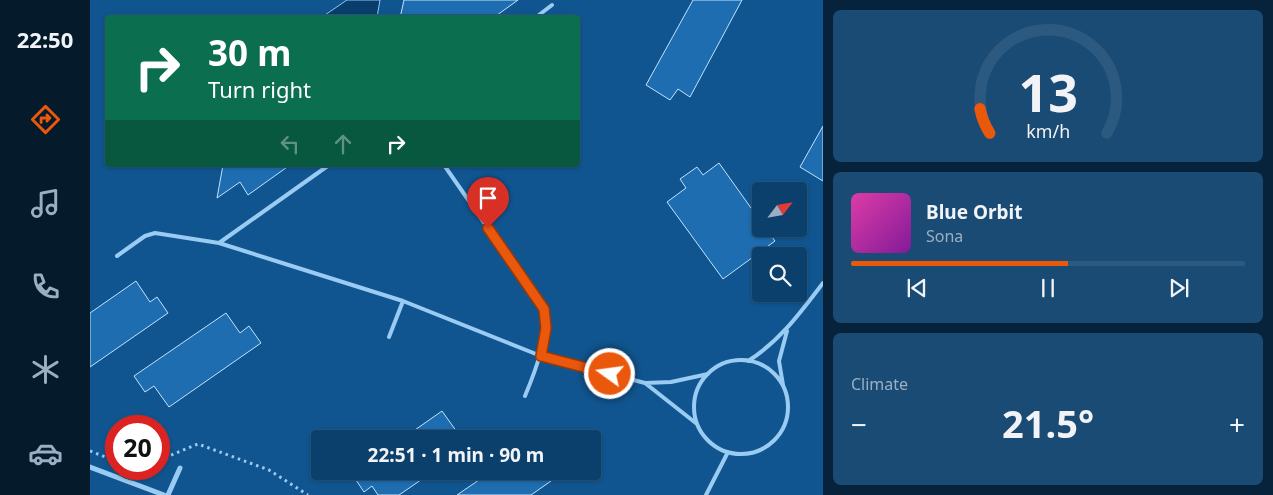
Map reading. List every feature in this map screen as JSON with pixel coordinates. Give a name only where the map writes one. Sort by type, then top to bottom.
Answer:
[{"type":"street","points":[[90,467],[166,495],[180,468]]},
{"type":"lane","points":[[539,15],[552,5]]},
{"type":"lane","points":[[219,243],[326,167]]},
{"type":"lane","points":[[445,167],[544,309],[546,328],[541,356],[526,396]]},
{"type":"lane","points":[[117,256],[145,236],[155,233],[219,243],[403,301],[541,356],[645,383],[671,382],[708,374],[726,363],[748,361],[763,366],[776,375],[784,388]]},
{"type":"lane","points":[[748,361],[767,349],[788,328],[823,283]]},
{"type":"lane","points":[[390,337],[403,301]]},
{"type":"lane","points":[[708,374],[700,385],[695,398],[694,411],[704,437],[715,446],[728,452],[743,454],[758,451],[771,444],[781,432],[787,418],[788,403],[779,361],[788,328]]},
{"type":"lane","points":[[645,383],[698,424]]},
{"type":"lane","points":[[706,495],[728,452]]},
{"type":"path","points":[[170,455],[198,444],[269,470],[308,495]]},
{"type":"path","points":[[90,451],[105,457]]},
{"type":"water","points":[[347,0],[380,0],[377,15],[325,15]]},
{"type":"building","points":[[404,0],[518,0],[497,15],[401,15]]},
{"type":"building","points":[[693,0],[742,0],[690,97],[678,89],[670,100],[646,85]]},
{"type":"building","points":[[823,126],[823,181],[800,167]]},
{"type":"building","points":[[719,163],[752,209],[752,238],[773,238],[775,241],[767,247],[752,247],[752,258],[723,279],[667,202],[686,188],[680,179],[697,167],[703,175]]},
{"type":"building","points":[[223,167],[287,167],[248,195],[240,182],[217,198]]},
{"type":"building","points":[[136,281],[150,302],[157,297],[168,313],[90,367],[90,313]]},
{"type":"building","points":[[226,313],[240,333],[249,326],[261,343],[169,407],[154,386],[145,392],[134,376]]},
{"type":"building","points":[[442,411],[456,430],[415,430]]},
{"type":"building","points":[[356,480],[421,480],[399,495],[378,495],[372,486],[364,492]]},
{"type":"building","points":[[479,480],[551,481],[531,495],[457,495]]},
{"type":"route","points":[[488,228],[544,309],[546,328],[541,356],[610,374]]}]
